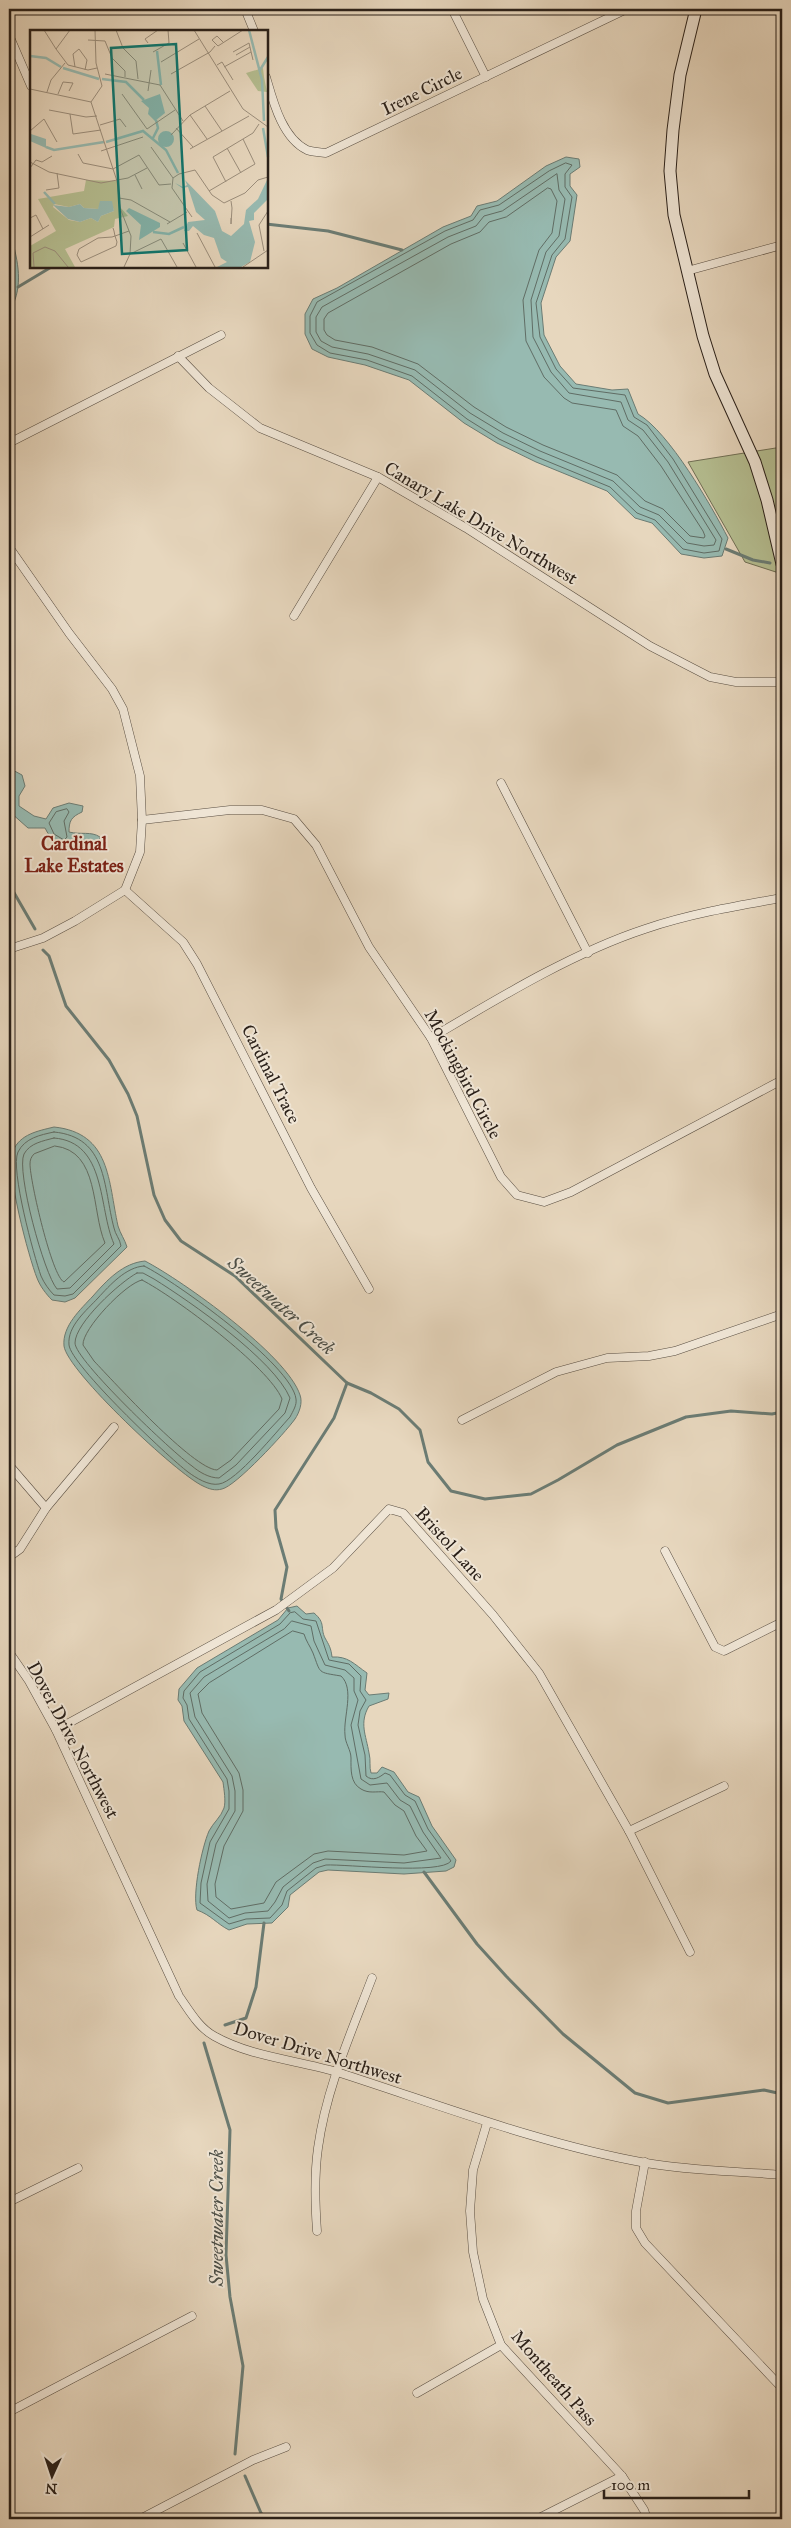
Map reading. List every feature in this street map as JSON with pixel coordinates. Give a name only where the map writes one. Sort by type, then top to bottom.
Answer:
[{"type":"street","points":[[245,9],[254,30]]},
{"type":"street","points":[[452,9],[486,77]]},
{"type":"street","name":"Irene Circle","points":[[268,84],[273,101],[290,138],[307,150],[326,153],[627,9]]},
{"type":"street","points":[[696,9],[680,75],[670,171],[674,215],[715,374],[746,441],[767,500],[782,564]]},
{"type":"street","points":[[9,35],[30,84]]},
{"type":"street","points":[[687,271],[782,245]]},
{"type":"street","points":[[9,443],[221,335]]},
{"type":"street","name":"Canary Lake Drive Northwest","points":[[178,356],[209,388],[260,428],[378,477],[466,528],[650,646],[710,677],[736,682],[782,682]]},
{"type":"street","points":[[294,616],[378,477]]},
{"type":"street","points":[[9,547],[69,633],[112,689],[123,709],[140,776],[142,820],[140,852],[125,890],[59,929],[9,949]]},
{"type":"street","points":[[502,782],[588,953]]},
{"type":"street","name":"Mockingbird Circle","points":[[142,820],[246,810],[262,810],[294,819],[316,844],[369,947],[431,1038],[501,1177],[517,1195],[544,1202],[571,1192],[646,1154],[782,1080]]},
{"type":"street","name":"Cardinal Trace","points":[[125,890],[183,942],[197,964],[311,1188],[369,1289]]},
{"type":"street","points":[[431,1038],[520,987],[588,953],[642,930],[671,921],[782,898]]},
{"type":"street","points":[[462,1420],[556,1372],[607,1358],[649,1356],[675,1351],[782,1314]]},
{"type":"street","points":[[9,1557],[20,1549],[46,1508],[114,1427]]},
{"type":"street","points":[[9,1465],[46,1508]]},
{"type":"street","name":"Bristol Lane","points":[[56,1730],[276,1610],[333,1568],[389,1509],[406,1514],[443,1561],[493,1615],[539,1673],[629,1831]]},
{"type":"street","points":[[665,1551],[715,1647],[724,1651],[782,1622]]},
{"type":"street","name":"Dover Drive Northwest","points":[[9,1652],[29,1681],[56,1730],[179,1996],[196,2020],[213,2036],[238,2046],[336,2072],[487,2123],[645,2162],[699,2170],[782,2175]]},
{"type":"street","points":[[690,1952],[629,1831],[724,1786]]},
{"type":"street","points":[[317,2231],[314,2194],[318,2146],[336,2072],[372,1978]]},
{"type":"street","name":"Montheath Pass","points":[[487,2123],[473,2170],[470,2211],[473,2252],[483,2299],[501,2345],[622,2476],[644,2510],[647,2519]]},
{"type":"street","points":[[645,2162],[636,2211],[636,2228],[645,2244],[782,2388]]},
{"type":"street","points":[[9,2202],[78,2168]]},
{"type":"street","points":[[9,2412],[192,2316]]},
{"type":"street","points":[[417,2393],[501,2345]]},
{"type":"street","points":[[140,2519],[254,2460],[286,2446]]},
{"type":"street","points":[[537,2519],[622,2476]]},
{"type":"green space","points":[[782,447],[782,574],[745,562],[688,462]]},
{"type":"water","points":[[566,157],[579,159],[580,167],[570,174],[570,186],[577,195],[570,241],[556,257],[541,303],[544,335],[560,366],[576,384],[612,390],[628,389],[638,414],[663,436],[676,452],[711,507],[728,538],[722,556],[704,558],[681,554],[652,523],[635,518],[607,491],[536,462],[497,443],[464,423],[409,380],[365,365],[328,357],[312,349],[305,334],[305,314],[313,299],[337,288],[443,227],[471,216],[477,206],[497,201],[546,166]]},
{"type":"water","points":[[9,240],[13,243],[17,260],[18,287],[9,312]]},
{"type":"water","points":[[9,768],[22,775],[25,786],[19,796],[19,806],[34,816],[46,819],[53,808],[69,803],[83,806],[82,812],[71,820],[69,832],[97,835],[100,837],[99,842],[83,846],[68,846],[55,841],[45,828],[28,828],[10,812]]},
{"type":"water","points":[[54,1127],[73,1131],[87,1139],[97,1149],[104,1162],[118,1226],[127,1247],[75,1298],[65,1302],[52,1300],[43,1290],[37,1278],[15,1194],[11,1161],[16,1145],[25,1137]]},
{"type":"water","points":[[145,1261],[232,1320],[276,1360],[291,1379],[300,1395],[301,1405],[290,1426],[249,1469],[229,1486],[222,1489],[217,1490],[203,1486],[171,1463],[125,1421],[83,1377],[70,1359],[64,1346],[64,1339],[69,1325],[83,1306],[116,1273],[137,1262]]},
{"type":"water","points":[[297,1606],[306,1614],[314,1613],[318,1617],[332,1657],[347,1659],[367,1673],[365,1690],[369,1695],[389,1693],[388,1699],[369,1706],[364,1718],[371,1773],[377,1773],[382,1767],[394,1772],[408,1792],[419,1797],[432,1826],[456,1860],[454,1867],[446,1871],[404,1874],[328,1870],[319,1872],[290,1895],[288,1907],[272,1923],[247,1924],[229,1930],[197,1910],[197,1882],[206,1838],[224,1808],[225,1795],[223,1782],[184,1721],[182,1706],[178,1700],[179,1689],[197,1668],[278,1620],[288,1608]]},
{"type":"waterway","points":[[268,224],[328,231],[402,250]]},
{"type":"waterway","points":[[18,287],[50,268]]},
{"type":"waterway","points":[[726,549],[753,560],[770,563]]},
{"type":"waterway","name":"Sweetwater Creek","points":[[9,884],[35,929]]},
{"type":"waterway","name":"Sweetwater Creek","points":[[43,950],[49,956],[66,1006],[109,1060],[128,1094],[137,1116],[154,1195],[165,1220],[181,1241],[235,1276],[347,1383],[371,1393],[399,1409],[420,1430],[428,1462],[451,1491],[485,1499],[531,1494],[617,1445],[686,1417],[731,1411],[772,1414],[782,1412]]},
{"type":"waterway","name":"Sweetwater Creek","points":[[289,1611],[281,1599],[287,1567],[276,1528],[275,1510],[334,1418],[347,1383]]},
{"type":"waterway","points":[[424,1872],[477,1944],[506,1976],[563,2034],[635,2093],[668,2103],[764,2090],[782,2094]]},
{"type":"waterway","name":"Sweetwater Creek","points":[[225,2025],[246,2018],[256,1987],[264,1923]]},
{"type":"waterway","name":"Sweetwater Creek","points":[[204,2043],[230,2130],[226,2255],[230,2297],[243,2366],[235,2454]]},
{"type":"waterway","name":"Sweetwater Creek","points":[[245,2476],[261,2513],[267,2519]]},
{"type":"district","name":"Cardinal Lake Estates","points":[[74,854]]}]
